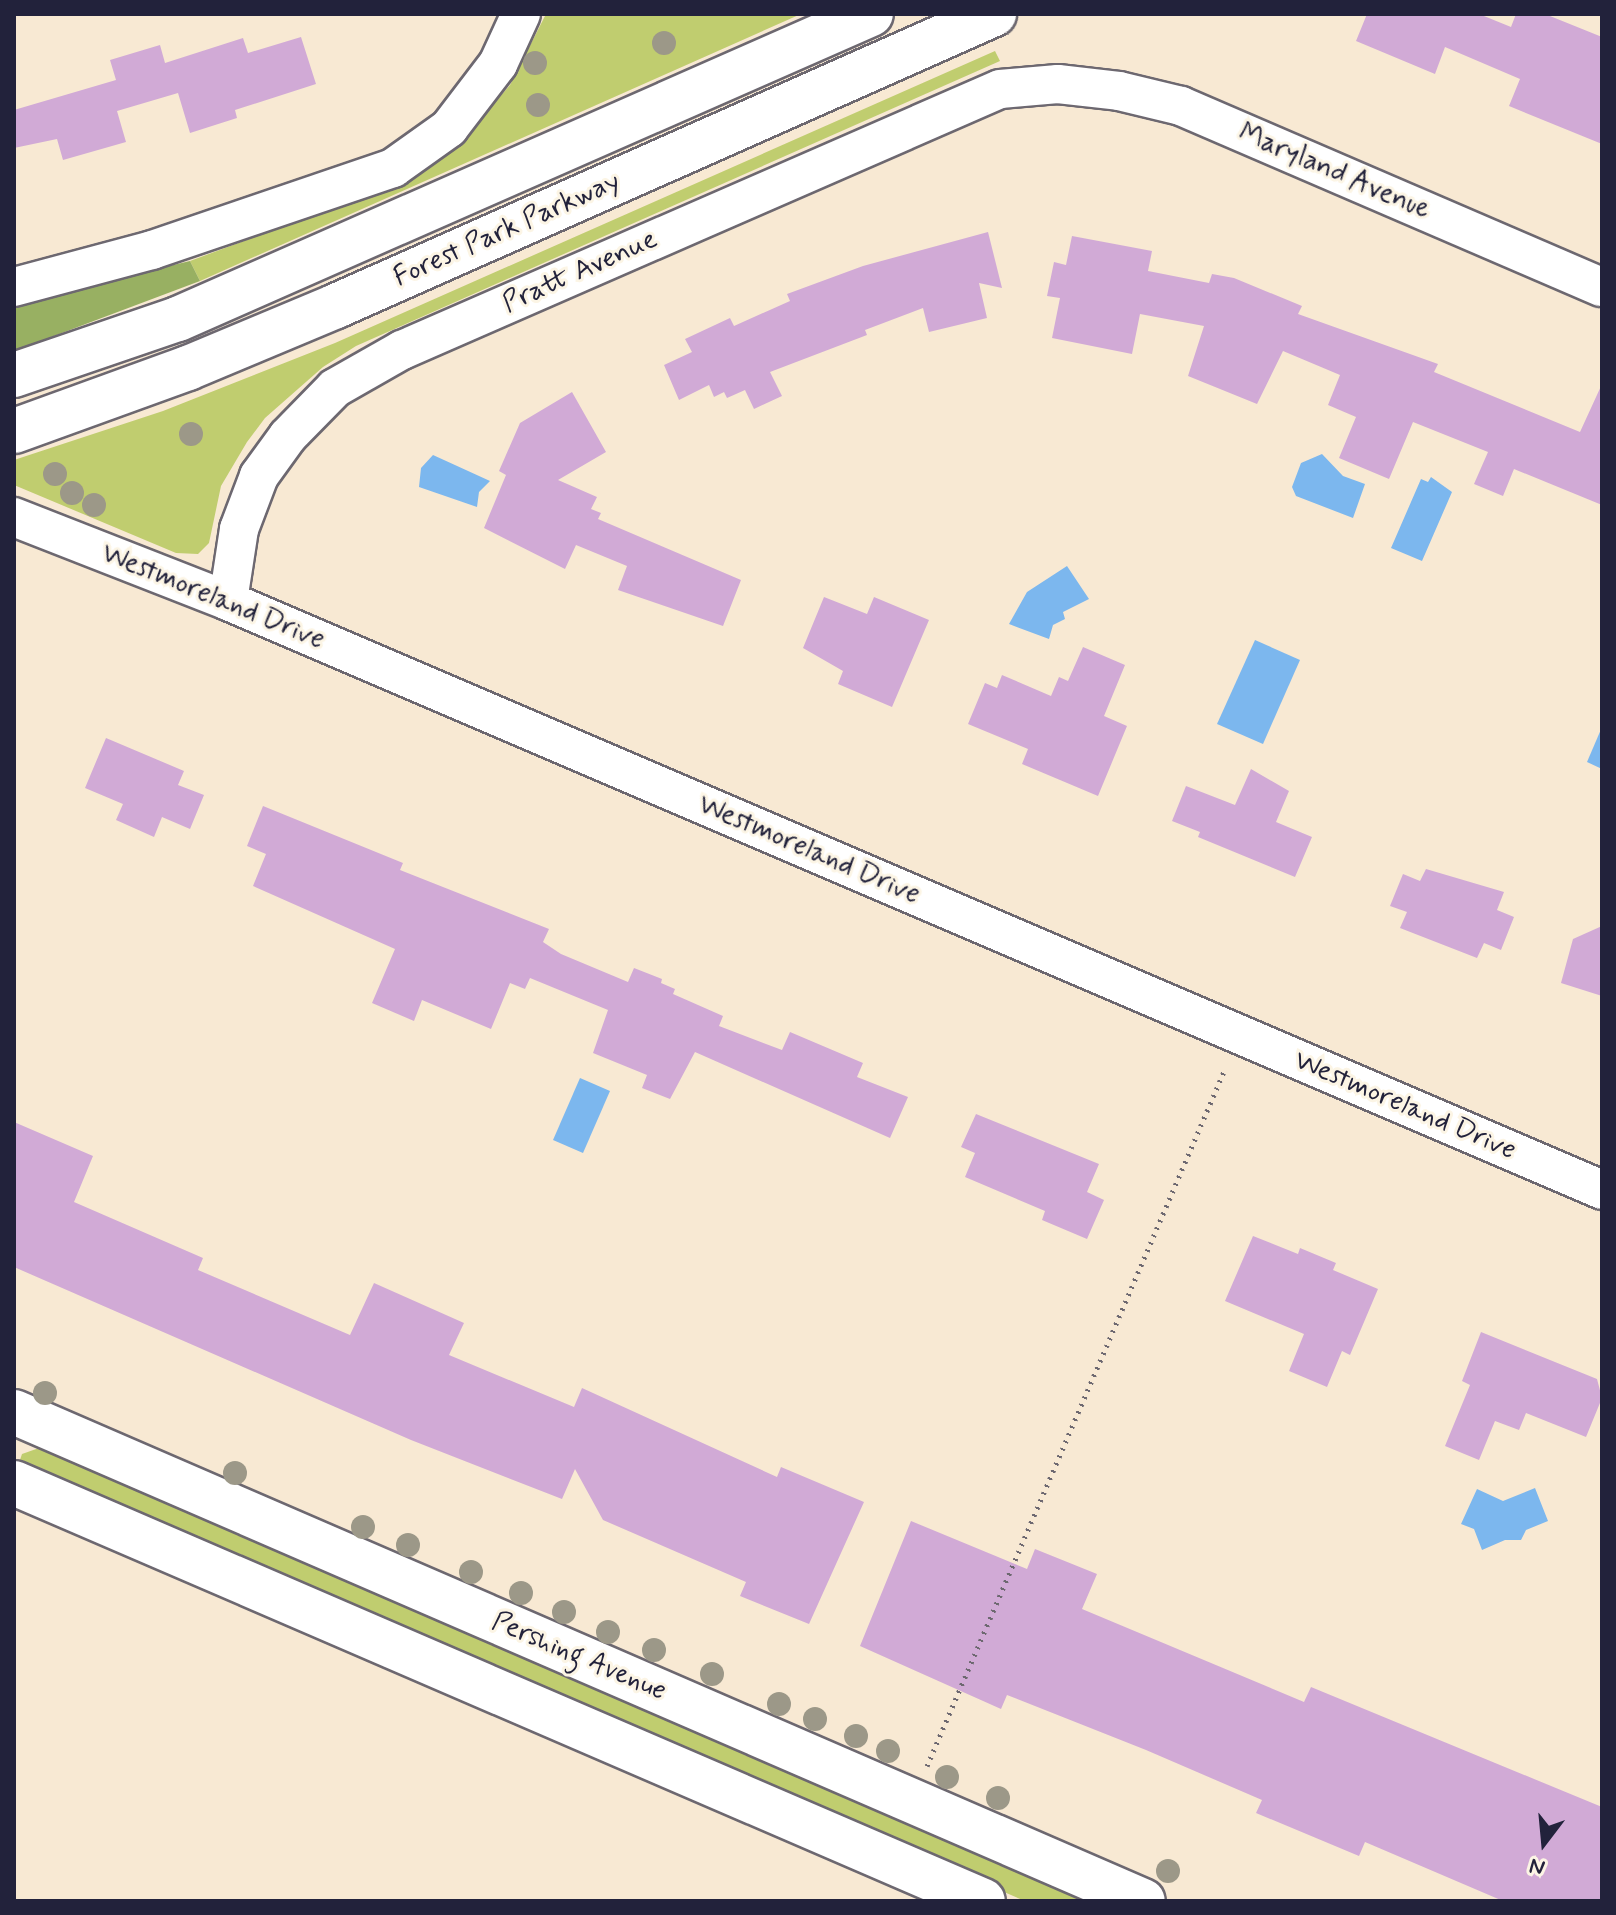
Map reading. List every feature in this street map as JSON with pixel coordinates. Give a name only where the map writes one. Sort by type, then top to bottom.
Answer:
[{"type":"main road","name":"Forest Park Parkway","points":[[14,375],[178,319],[871,14]]},
{"type":"main road","name":"Forest Park Parkway","points":[[14,431],[188,368],[323,312],[994,14]]},
{"type":"main road","name":"Pershing Avenue","points":[[14,1412],[1143,1901]]},
{"type":"main road","points":[[14,1483],[983,1901]]},
{"type":"street","points":[[14,287],[152,250],[393,168],[449,128],[498,64],[521,14]]},
{"type":"street","name":"Maryland Avenue","points":[[1058,84],[1119,91],[1181,106],[1602,287]]},
{"type":"street","name":"Pratt Avenue","points":[[228,601],[239,529],[259,476],[288,436],[335,388],[402,350],[1000,89],[1058,84]]},
{"type":"street","name":"Westmoreland Drive","points":[[14,517],[228,601],[1602,1190]]},
{"type":"path","points":[[926,1770],[1239,1035]]},
{"type":"green space","points":[[546,14],[801,14],[200,281],[190,261],[403,182],[435,163],[464,138],[510,85]]},
{"type":"green space","points":[[995,51],[1000,61],[356,346],[323,367],[265,418],[221,486],[209,543],[198,554],[176,553],[14,485],[14,460],[163,411],[335,343]]},
{"type":"green space","points":[[190,261],[200,281],[14,351],[14,303]]},
{"type":"green space","points":[[39,1448],[1099,1901],[1025,1901],[36,1477],[19,1463],[22,1454]]},
{"type":"water","points":[[1322,454],[1343,476],[1365,484],[1353,518],[1296,496],[1292,487],[1301,463]]},
{"type":"water","points":[[433,455],[490,481],[479,492],[477,507],[419,487],[421,468]]},
{"type":"water","points":[[1431,477],[1452,492],[1422,561],[1391,548],[1421,479],[1428,482]]},
{"type":"water","points":[[1067,566],[1089,599],[1063,612],[1065,619],[1053,625],[1049,639],[1009,624],[1027,592]]},
{"type":"water","points":[[1255,640],[1300,660],[1263,744],[1217,724]]},
{"type":"water","points":[[1602,727],[1602,769],[1587,762]]},
{"type":"water","points":[[580,1078],[610,1091],[583,1153],[553,1140]]},
{"type":"water","points":[[1535,1488],[1548,1521],[1526,1530],[1521,1540],[1505,1540],[1482,1550],[1474,1529],[1461,1524],[1477,1489],[1503,1501]]},
{"type":"building","points":[[1367,14],[1479,14],[1511,27],[1516,14],[1545,14],[1602,37],[1602,144],[1509,106],[1520,79],[1445,47],[1435,74],[1356,41]]},
{"type":"building","points":[[301,37],[316,84],[235,110],[237,118],[190,133],[178,93],[117,111],[126,142],[63,160],[57,139],[14,148],[14,110],[116,80],[110,60],[160,45],[165,63],[243,38],[248,53]]},
{"type":"building","points":[[988,232],[1002,288],[979,283],[987,318],[929,332],[923,308],[865,330],[867,335],[770,372],[782,396],[754,409],[745,390],[727,398],[724,392],[714,397],[709,385],[679,400],[664,365],[692,352],[685,339],[730,318],[734,326],[790,301],[787,294],[863,266]]},
{"type":"building","points":[[1072,236],[1152,251],[1148,271],[1209,283],[1212,274],[1234,278],[1302,306],[1298,314],[1438,364],[1434,372],[1580,432],[1602,384],[1602,505],[1514,469],[1503,496],[1474,484],[1488,452],[1413,422],[1389,479],[1339,458],[1356,417],[1328,405],[1340,375],[1283,351],[1257,404],[1188,376],[1204,326],[1140,314],[1132,354],[1052,338],[1060,298],[1047,296],[1054,262],[1066,265]]},
{"type":"building","points":[[572,392],[606,452],[558,480],[597,497],[591,509],[601,513],[598,519],[741,580],[723,626],[618,590],[627,566],[576,545],[565,569],[484,528],[506,475],[499,471],[520,423]]},
{"type":"building","points":[[824,597],[867,614],[874,597],[929,620],[892,707],[838,684],[843,671],[803,648]]},
{"type":"building","points":[[1083,647],[1125,665],[1104,716],[1127,726],[1098,796],[1022,764],[1028,749],[968,724],[985,683],[997,688],[1002,675],[1051,696],[1059,677],[1068,681]]},
{"type":"building","points":[[106,738],[184,771],[178,785],[204,795],[190,829],[162,817],[154,837],[116,820],[123,804],[85,788]]},
{"type":"building","points":[[1251,769],[1289,791],[1276,822],[1312,837],[1295,877],[1198,837],[1200,832],[1172,821],[1186,786],[1235,805]]},
{"type":"building","points":[[263,806],[403,863],[400,870],[549,929],[543,942],[561,954],[628,982],[634,968],[662,979],[661,983],[675,989],[673,994],[723,1016],[719,1026],[782,1050],[790,1032],[863,1063],[857,1077],[908,1097],[890,1138],[695,1052],[670,1099],[642,1088],[647,1075],[593,1053],[608,1010],[530,978],[525,989],[510,983],[491,1029],[422,1000],[414,1021],[372,1003],[395,949],[253,886],[266,854],[247,846]]},
{"type":"building","points":[[1426,869],[1504,892],[1497,910],[1514,917],[1501,950],[1484,943],[1477,958],[1400,928],[1407,912],[1390,906],[1403,874],[1420,881]]},
{"type":"building","points":[[1602,926],[1602,996],[1561,983],[1573,939]]},
{"type":"building","points":[[976,1114],[1099,1164],[1087,1192],[1104,1200],[1087,1239],[1042,1220],[1045,1211],[965,1177],[975,1153],[961,1147]]},
{"type":"building","points":[[14,1122],[93,1156],[74,1202],[203,1258],[198,1270],[350,1335],[374,1283],[464,1323],[449,1355],[574,1407],[582,1388],[777,1477],[781,1467],[864,1502],[809,1624],[740,1596],[746,1582],[603,1520],[575,1469],[562,1499],[411,1440],[14,1267]]},
{"type":"building","points":[[1253,1236],[1298,1254],[1300,1248],[1336,1263],[1333,1270],[1378,1289],[1350,1355],[1342,1351],[1327,1387],[1289,1371],[1304,1334],[1225,1301]]},
{"type":"building","points":[[1481,1332],[1597,1379],[1602,1398],[1586,1437],[1526,1413],[1519,1430],[1495,1421],[1479,1460],[1445,1446],[1470,1385],[1462,1381]]},
{"type":"building","points":[[911,1521],[1027,1569],[1035,1549],[1097,1574],[1082,1609],[1304,1702],[1311,1687],[1602,1807],[1602,1901],[1503,1901],[1365,1842],[1359,1856],[1256,1813],[1262,1800],[1146,1750],[1007,1695],[1001,1709],[860,1646]]}]
